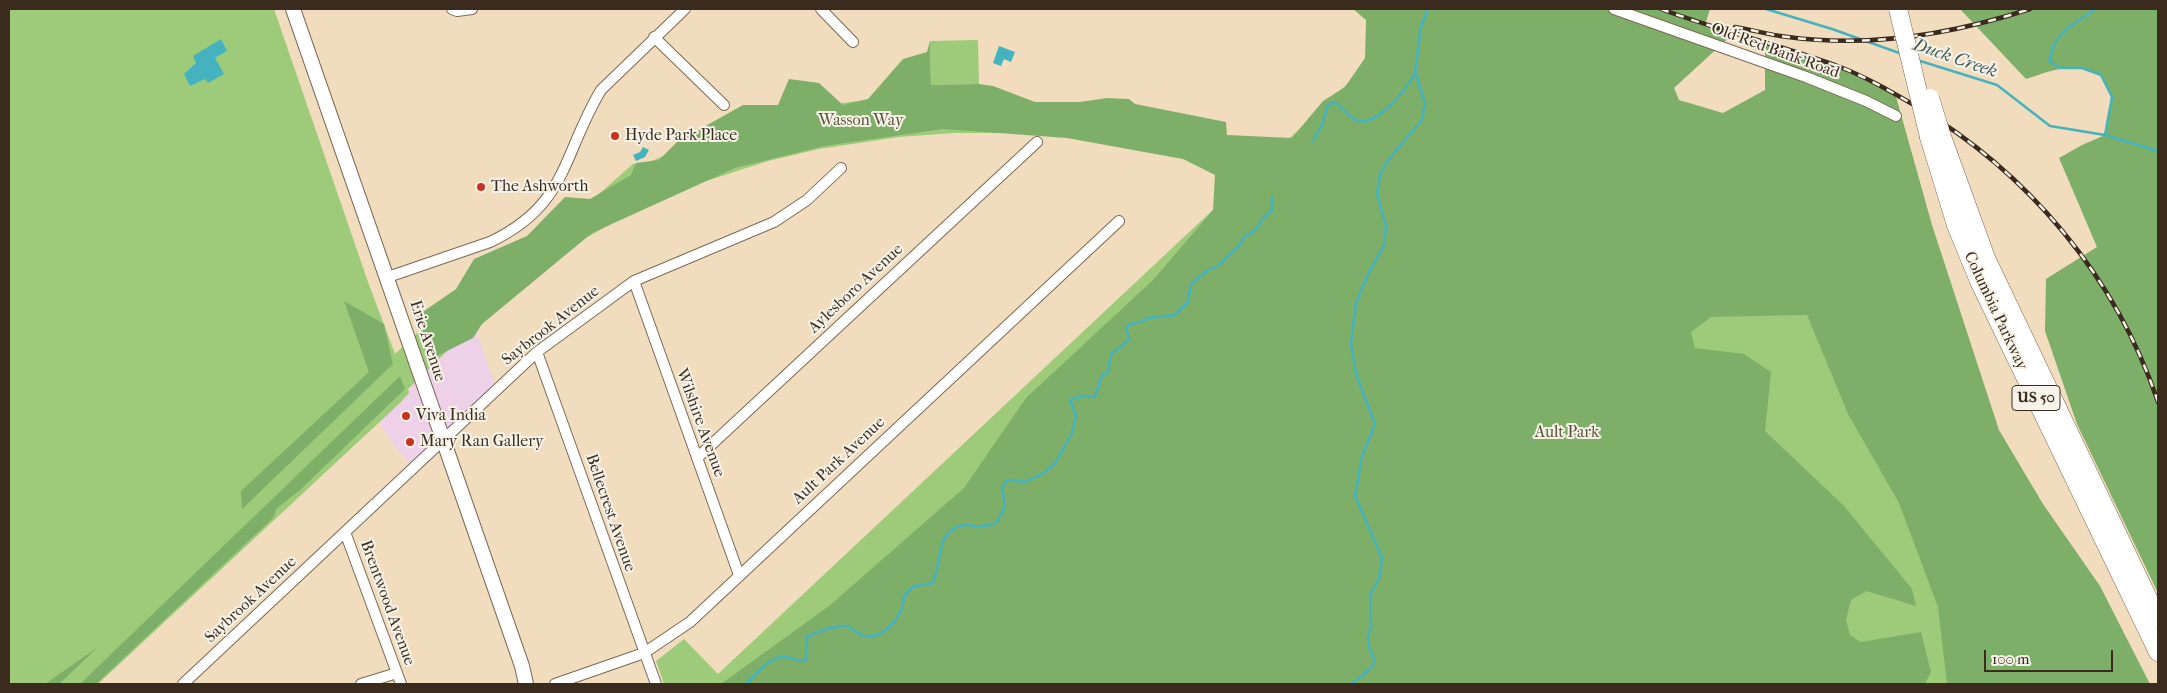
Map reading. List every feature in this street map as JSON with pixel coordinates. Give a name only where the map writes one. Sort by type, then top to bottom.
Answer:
[{"type":"highway","name":"Columbia Parkway","points":[[1898,9],[1935,135],[1986,258],[2158,619]]},
{"type":"highway","name":"Columbia Parkway","points":[[1910,9],[1935,135],[1956,225],[1979,281],[2158,652]]},
{"type":"street","name":"Erie Avenue","points":[[293,9],[388,277],[442,441],[522,666],[526,684]]},
{"type":"street","points":[[452,9],[457,11],[472,9]]},
{"type":"street","points":[[388,277],[490,242],[504,236],[530,217],[547,199],[560,179],[593,103],[601,90],[685,9]]},
{"type":"street","points":[[821,9],[853,42]]},
{"type":"street","name":"Old Red Bank Road","points":[[1614,9],[1734,56],[1847,94],[1896,116]]},
{"type":"street","points":[[654,37],[724,105]]},
{"type":"street","name":"Aylesboro Avenue","points":[[697,458],[1036,142]]},
{"type":"street","name":"Saybrook Avenue","points":[[183,684],[538,352],[634,281],[774,222],[806,200],[841,168]]},
{"type":"street","name":"Ault Park Avenue","points":[[555,684],[644,653],[690,622],[1119,221]]},
{"type":"street","name":"Wilshire Avenue","points":[[634,281],[739,575]]},
{"type":"street","name":"Bellecrest Avenue","points":[[538,352],[656,684]]},
{"type":"street","name":"Brentwood Avenue","points":[[345,532],[401,684]]},
{"type":"street","points":[[361,684],[397,673]]},
{"type":"shaded area","points":[[474,325],[497,390],[413,468],[394,445],[379,422],[409,394],[408,389]]},
{"type":"green space","name":"Ault Park","points":[[9,9],[274,9],[368,282],[395,354],[460,293],[600,193],[634,163],[638,167],[684,147],[835,104],[888,97],[1051,103],[1277,150],[1393,41],[1575,80],[1760,232],[2073,684],[664,684],[656,661],[684,639],[718,674],[1250,175],[1118,140],[1009,133],[954,133],[899,137],[819,149],[768,161],[694,185],[624,216],[581,241],[482,317],[408,389],[409,393],[401,402],[98,684],[9,684]]},
{"type":"green space","name":"Ault Park","points":[[1353,9],[1710,9],[1705,25],[1734,33],[1674,88],[1679,100],[1723,113],[1765,90],[1765,42],[1842,68],[1895,93],[1932,225],[1999,430],[2043,504],[2100,586],[2150,684],[1947,684],[1938,607],[1899,503],[1848,414],[1807,315],[1711,317],[1691,332],[1695,348],[1744,354],[1771,372],[1765,431],[1844,506],[1912,589],[1916,606],[1866,591],[1851,600],[1846,620],[1850,635],[1861,642],[1921,632],[1931,672],[1925,684],[721,684],[829,606],[964,488],[1026,398],[1153,280],[1213,210],[1215,175],[1183,159],[1067,138],[943,129],[824,146],[735,168],[592,233],[482,324],[473,338],[433,358],[417,316],[456,289],[474,259],[527,236],[565,197],[590,199],[631,175],[636,163],[659,160],[677,142],[743,105],[778,105],[789,79],[819,83],[843,105],[868,99],[903,59],[927,52],[930,41],[931,85],[979,84],[993,86],[1035,102],[1080,102],[1107,98],[1129,99],[1135,104],[1226,122],[1227,135],[1292,138],[1323,101],[1345,87],[1365,58],[1366,20]]},
{"type":"green space","points":[[1960,9],[2158,9],[2158,593],[2077,424],[2045,331],[2046,279],[2097,247],[2059,158],[2105,135],[2112,97],[2101,75],[2090,71],[2071,68],[2055,70],[2026,79]]},
{"type":"green space","points":[[978,40],[979,84],[931,85],[930,41]]},
{"type":"green space","points":[[344,301],[384,324],[393,364],[242,509],[241,491],[369,372]]},
{"type":"green space","points":[[400,376],[405,389],[300,490],[276,509],[274,517],[96,684],[80,684]]},
{"type":"green space","points":[[98,647],[59,684],[45,684]]},
{"type":"water","points":[[221,39],[227,51],[215,58],[224,74],[208,83],[205,79],[190,86],[184,74],[196,63],[193,56]]},
{"type":"water","points":[[999,46],[1015,52],[1011,62],[1004,59],[1001,66],[993,63]]},
{"type":"water","points":[[643,147],[649,150],[645,157],[636,161],[633,155],[640,152]]},
{"type":"waterway","points":[[1352,684],[1371,668],[1375,661],[1369,647],[1368,637],[1371,626],[1370,595],[1379,579],[1382,558],[1355,496],[1362,456],[1375,424],[1356,374],[1351,344],[1356,303],[1370,270],[1384,246],[1386,226],[1377,194],[1380,175],[1388,160],[1422,120],[1425,103],[1415,72],[1421,26],[1428,9]]},
{"type":"waterway","name":"Duck Creek","points":[[1766,9],[1832,29],[1902,54]]},
{"type":"waterway","points":[[2095,9],[2068,28],[2055,42],[2049,61],[2060,68],[2082,68],[2101,75],[2112,97],[2105,135]]},
{"type":"waterway","name":"Duck Creek","points":[[1917,60],[1997,85],[2050,126],[2105,135],[2158,151]]},
{"type":"waterway","points":[[1313,141],[1322,125],[1328,105],[1335,102],[1355,120],[1372,119],[1390,106],[1415,73]]},
{"type":"waterway","points":[[746,684],[768,663],[778,658],[786,657],[806,661],[807,637],[815,633],[844,626],[850,627],[862,635],[873,636],[887,629],[898,617],[904,595],[914,586],[933,583],[941,548],[948,533],[955,528],[965,525],[995,524],[1003,510],[1002,488],[1007,480],[1026,482],[1045,472],[1056,462],[1072,433],[1076,416],[1070,400],[1082,396],[1095,397],[1102,375],[1108,372],[1111,354],[1127,342],[1129,338],[1126,328],[1130,324],[1141,322],[1148,318],[1175,315],[1188,302],[1191,284],[1207,271],[1219,265],[1238,247],[1245,236],[1259,226],[1261,220],[1272,210],[1272,196]]},
{"type":"railway","points":[[1661,9],[1818,59],[1859,75],[1914,105],[1955,132],[1994,162],[2030,195],[2063,232],[2092,271],[2118,312],[2140,356],[2158,402]]},
{"type":"railway","points":[[1735,27],[1781,36],[1819,40],[1880,40],[1941,32],[2030,9]]},
{"type":"place","name":"Hyde Park Place","points":[[615,136]]},
{"type":"place","name":"The Ashworth","points":[[481,187]]},
{"type":"place","name":"Viva India","points":[[406,416]]},
{"type":"place","name":"Mary Ran Gallery","points":[[410,442]]},
{"type":"park label","name":"Wasson Way","points":[[861,121]]}]
